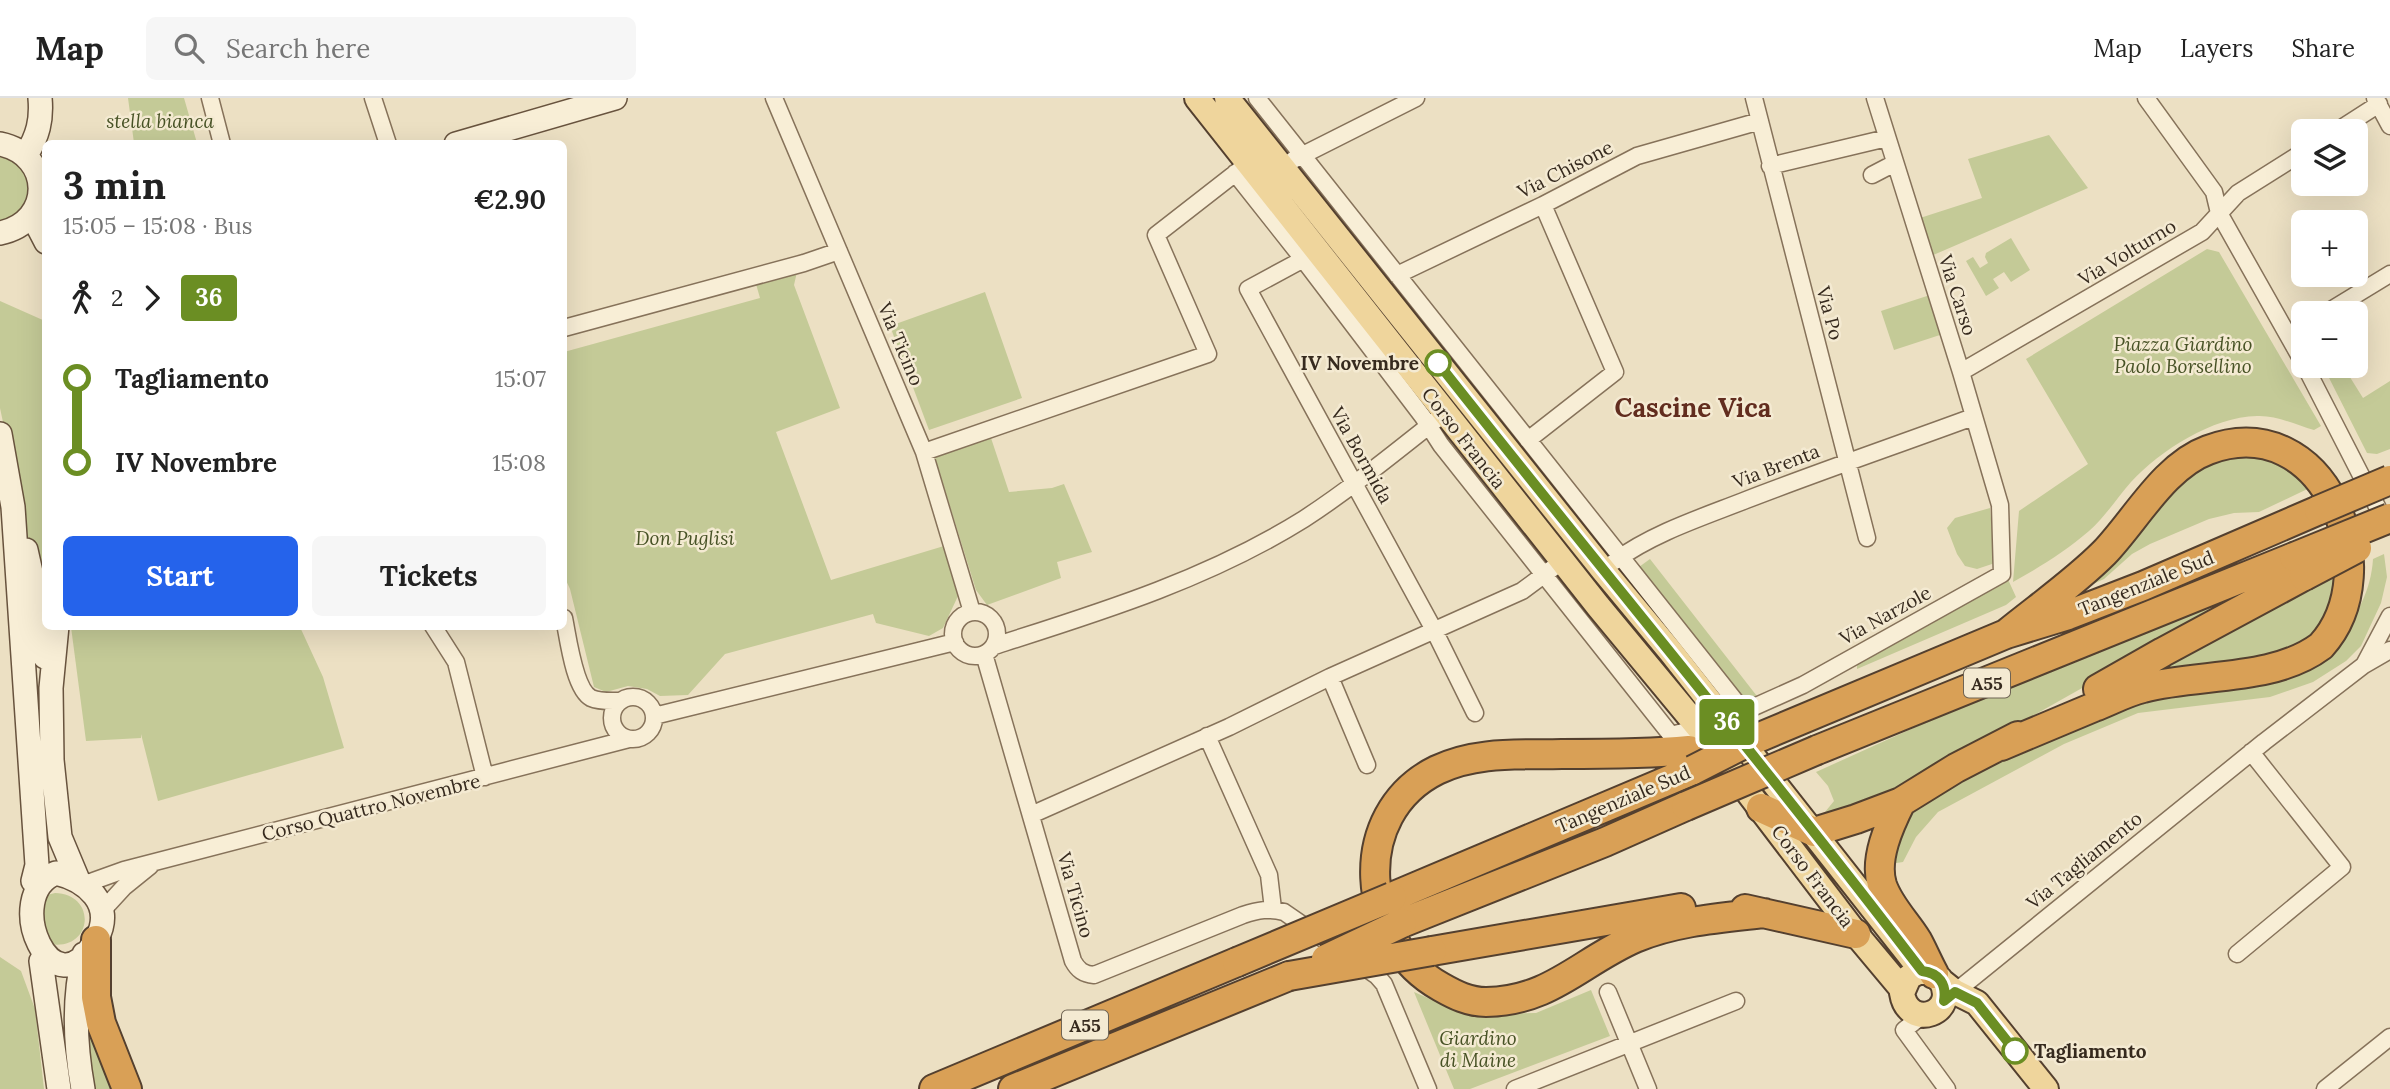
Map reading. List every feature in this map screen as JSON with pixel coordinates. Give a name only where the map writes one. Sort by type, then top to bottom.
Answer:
[{"type":"highway","points":[[1761,808],[1814,832],[1900,802],[1956,768],[2001,746],[2139,688],[2170,681],[2272,668],[2302,660],[2324,643],[2344,622],[2358,596],[2364,567],[2361,539],[2352,514],[2335,485],[2312,463],[2287,449],[2261,442],[2234,443],[2206,450],[2181,465],[2113,542],[2076,579],[2006,634]]},
{"type":"highway","name":"Tangenziale Sud","points":[[934,1089],[1671,780],[1813,714],[2006,634],[2068,615],[2143,586],[2390,480]]},
{"type":"highway","name":"Tangenziale Sud","points":[[1013,1089],[1289,976],[1402,923],[1605,842],[1817,750],[2299,567],[2390,517]]},
{"type":"highway","points":[[2001,746],[2163,652],[2299,567],[2390,531]]},
{"type":"highway","points":[[1748,742],[1655,753],[1499,755],[1468,759],[1438,770],[1424,778],[1395,807],[1379,842],[1374,888],[1377,903],[1394,944],[1410,965],[1429,981],[1462,998],[1484,1002],[1520,998],[1541,992],[1606,952],[1661,928],[1686,922],[1764,913]]},
{"type":"highway","points":[[1900,802],[1885,840],[1881,862],[1882,885],[1939,983]]},
{"type":"highway","points":[[1289,976],[1710,904],[1856,934]]},
{"type":"highway","points":[[90,947],[102,1023],[127,1089]]},
{"type":"main road","points":[[468,140],[577,103],[615,98]]},
{"type":"main road","name":"Corso Francia","points":[[1197,98],[1242,168],[1553,568],[1620,651],[1699,728],[1856,934],[1902,989],[1905,1004],[1916,1013],[1914,1022]]},
{"type":"main road","name":"Corso Francia","points":[[1227,98],[1292,161],[1389,277],[1474,391],[1735,716],[1814,832],[1939,983],[1977,1003],[2046,1089]]},
{"type":"main road","points":[[12,148],[36,138],[40,109]]},
{"type":"main road","points":[[0,233],[11,231],[23,224],[41,196],[34,164],[12,148]]},
{"type":"main road","points":[[0,433],[13,507],[35,590],[51,688]]},
{"type":"main road","points":[[13,507],[37,865],[33,881]]},
{"type":"main road","points":[[57,630],[51,688],[52,760],[58,830],[68,858],[82,882],[98,901],[101,912],[100,932],[90,947],[79,979],[77,1038],[83,1089]]},
{"type":"main road","points":[[60,1089],[26,953],[10,916],[17,895],[33,881],[56,873],[82,882]]},
{"type":"main road","points":[[26,953],[56,964],[72,962],[90,947]]},
{"type":"main road","points":[[1902,989],[1909,977],[1939,983],[1936,1012],[1914,1022]]},
{"type":"street","points":[[209,98],[221,140]]},
{"type":"street","points":[[373,98],[387,140]]},
{"type":"street","name":"Via Ticino","points":[[774,98],[924,452],[972,612]]},
{"type":"street","name":"Corso Francia","points":[[1257,98],[1292,161]]},
{"type":"street","points":[[1292,161],[1416,98]]},
{"type":"street","name":"Via Po","points":[[1754,98],[1867,538]]},
{"type":"street","name":"Via Carso","points":[[1875,98],[2000,505]]},
{"type":"street","points":[[2146,98],[2214,192],[2219,213],[2291,324]]},
{"type":"street","points":[[2353,119],[2377,101],[2390,126]]},
{"type":"street","name":"Via Chisone","points":[[1389,277],[1543,205],[1637,156],[1760,121]]},
{"type":"street","points":[[1770,166],[1887,138]]},
{"type":"street","name":"Via Volturno","points":[[1961,372],[2202,232],[2238,193],[2291,160]]},
{"type":"street","points":[[1872,176],[1895,163]]},
{"type":"street","points":[[924,452],[1209,354],[1156,235],[1242,168]]},
{"type":"street","points":[[1528,440],[1615,372],[1543,205]]},
{"type":"street","points":[[567,327],[804,263],[839,251]]},
{"type":"street","name":"Via Bormida","points":[[1311,255],[1248,289],[1434,630],[1475,713]]},
{"type":"street","points":[[2346,301],[2390,274]]},
{"type":"street","points":[[2311,378],[2390,531]]},
{"type":"street","points":[[989,650],[997,632],[992,619],[979,612],[972,612],[960,618],[956,623],[955,642],[970,655],[989,650],[1129,602],[1195,576],[1281,532],[1354,484],[1474,391]]},
{"type":"street","name":"Corso Francia","points":[[1474,391],[1528,440],[1612,563]]},
{"type":"street","name":"Via Brenta","points":[[1612,563],[1688,522],[1847,461],[1973,417]]},
{"type":"street","name":"Via Narzole","points":[[1735,716],[1803,685],[2002,574],[2000,505]]},
{"type":"street","points":[[1031,814],[1522,592],[1553,568]]},
{"type":"street","name":"Via Tagliamento","points":[[2364,666],[2390,616]]},
{"type":"street","points":[[436,630],[456,662],[485,777]]},
{"type":"street","points":[[567,630],[579,682],[585,692],[591,698],[620,701]]},
{"type":"street","points":[[654,716],[955,642]]},
{"type":"street","name":"Via Ticino","points":[[989,650],[1031,814],[1073,961],[1078,970],[1086,975],[1094,975],[1243,915],[1273,909]]},
{"type":"street","name":"Via Tagliamento","points":[[1939,983],[2364,666],[2390,650]]},
{"type":"street","points":[[1330,677],[1367,765]]},
{"type":"street","points":[[638,697],[649,704],[654,716],[651,729],[635,740],[622,737],[613,728],[612,713],[625,698],[638,697]]},
{"type":"street","name":"Corso Quattro Novembre","points":[[586,752],[613,728]]},
{"type":"street","points":[[1208,736],[1269,875],[1273,909],[1284,912],[1377,976],[1390,992],[1428,1089]]},
{"type":"street","name":"Corso Quattro Novembre","points":[[82,882],[629,739]]},
{"type":"street","points":[[2237,954],[2342,867],[2251,752]]},
{"type":"street","name":"Corso Quattro Novembre","points":[[101,912],[124,887],[155,862]]},
{"type":"street","points":[[1608,992],[1648,1089]]},
{"type":"street","points":[[1515,1089],[1736,1001]]},
{"type":"street","points":[[1914,1022],[1948,1089]]},
{"type":"street","points":[[2325,1089],[2390,1037]]},
{"type":"green space","name":"stella bianca","points":[[128,98],[184,98],[196,140],[134,140]]},
{"type":"green space","points":[[2049,135],[2088,188],[1931,256],[1920,218],[1982,198],[1968,159]]},
{"type":"green space","points":[[0,151],[31,176],[25,212],[0,226]]},
{"type":"green space","points":[[2011,238],[2030,270],[2011,282],[2004,272],[1993,279],[1999,288],[1986,296],[1966,261],[1973,257],[1980,268],[1988,263],[1986,253]]},
{"type":"green space","name":"Piazza Giardino Paolo Borsellino","points":[[2207,249],[2219,252],[2321,426],[2314,430],[2279,419],[2257,416],[2223,422],[2188,437],[2143,470],[2089,531],[2013,582],[2019,511],[2088,464],[2026,359]]},
{"type":"green space","name":"Don Puglisi","points":[[797,272],[794,285],[840,408],[776,432],[831,580],[944,546],[958,596],[943,628],[929,636],[876,623],[873,614],[725,654],[688,695],[660,696],[647,689],[628,686],[606,692],[594,687],[567,582],[567,351],[760,298],[756,284]]},
{"type":"green space","points":[[985,292],[1022,398],[929,430],[890,326]]},
{"type":"green space","points":[[1930,295],[1943,334],[1894,350],[1881,311]]},
{"type":"green space","points":[[0,301],[42,320],[42,599],[27,536],[0,408]]},
{"type":"green space","points":[[2329,378],[2350,378],[2363,398],[2390,381],[2390,449],[2377,454],[2367,453]]},
{"type":"green space","points":[[991,438],[1009,492],[1052,488],[1064,484],[1092,552],[1057,562],[1061,578],[987,605],[976,590],[934,455]]},
{"type":"green space","points":[[2259,452],[2320,483],[2259,512],[2234,513],[2209,519],[2150,544],[2132,554],[2104,579],[2089,586],[2166,493],[2199,465]]},
{"type":"green space","points":[[1990,508],[1995,563],[1977,569],[1965,566],[1947,528],[1955,518]]},
{"type":"green space","points":[[2384,554],[2387,577],[2381,603],[2361,646],[2346,661],[2313,682],[2270,697],[2138,713],[2064,744],[1938,812],[1916,837],[1903,862],[1890,864],[1909,804],[2098,710],[2340,640],[2362,602],[2373,559]]},
{"type":"green space","points":[[1650,559],[1760,700],[1748,708],[1639,567]]},
{"type":"green space","points":[[2353,566],[2316,638],[2279,657],[2151,676],[2148,670]]},
{"type":"green space","points":[[2006,575],[2016,597],[2006,605],[1857,669],[1857,660]]},
{"type":"green space","points":[[2267,579],[2201,621],[1949,763],[1853,810],[1835,814],[1825,812],[1834,801],[1828,786],[1816,772],[1942,715]]},
{"type":"green space","points":[[71,630],[301,630],[323,677],[344,748],[158,801],[141,734],[141,738],[86,741]]},
{"type":"green space","points":[[55,893],[69,896],[84,912],[82,932],[75,940],[64,944],[49,944],[32,915],[47,895]]},
{"type":"green space","points":[[0,957],[21,971],[35,1009],[44,1089],[0,1089]]},
{"type":"green space","name":"Giardino di Maine","points":[[1591,990],[1610,1036],[1470,1089],[1454,1089],[1414,992],[1465,1014],[1536,1013]]},
{"type":"green space","points":[[87,1024],[120,1089],[94,1089]]},
{"type":"bus line","name":"36","points":[[1438,363],[1602,570],[1671,652],[1922,971],[1930,972],[1940,979],[1945,989],[1944,1001],[1955,992],[1977,1003],[2015,1051]]},
{"type":"place","name":"IV Novembre","points":[[1438,363]]},
{"type":"place","name":"Tagliamento","points":[[2015,1051]]},
{"type":"district","name":"Cascine Vica","points":[[1693,407]]}]
